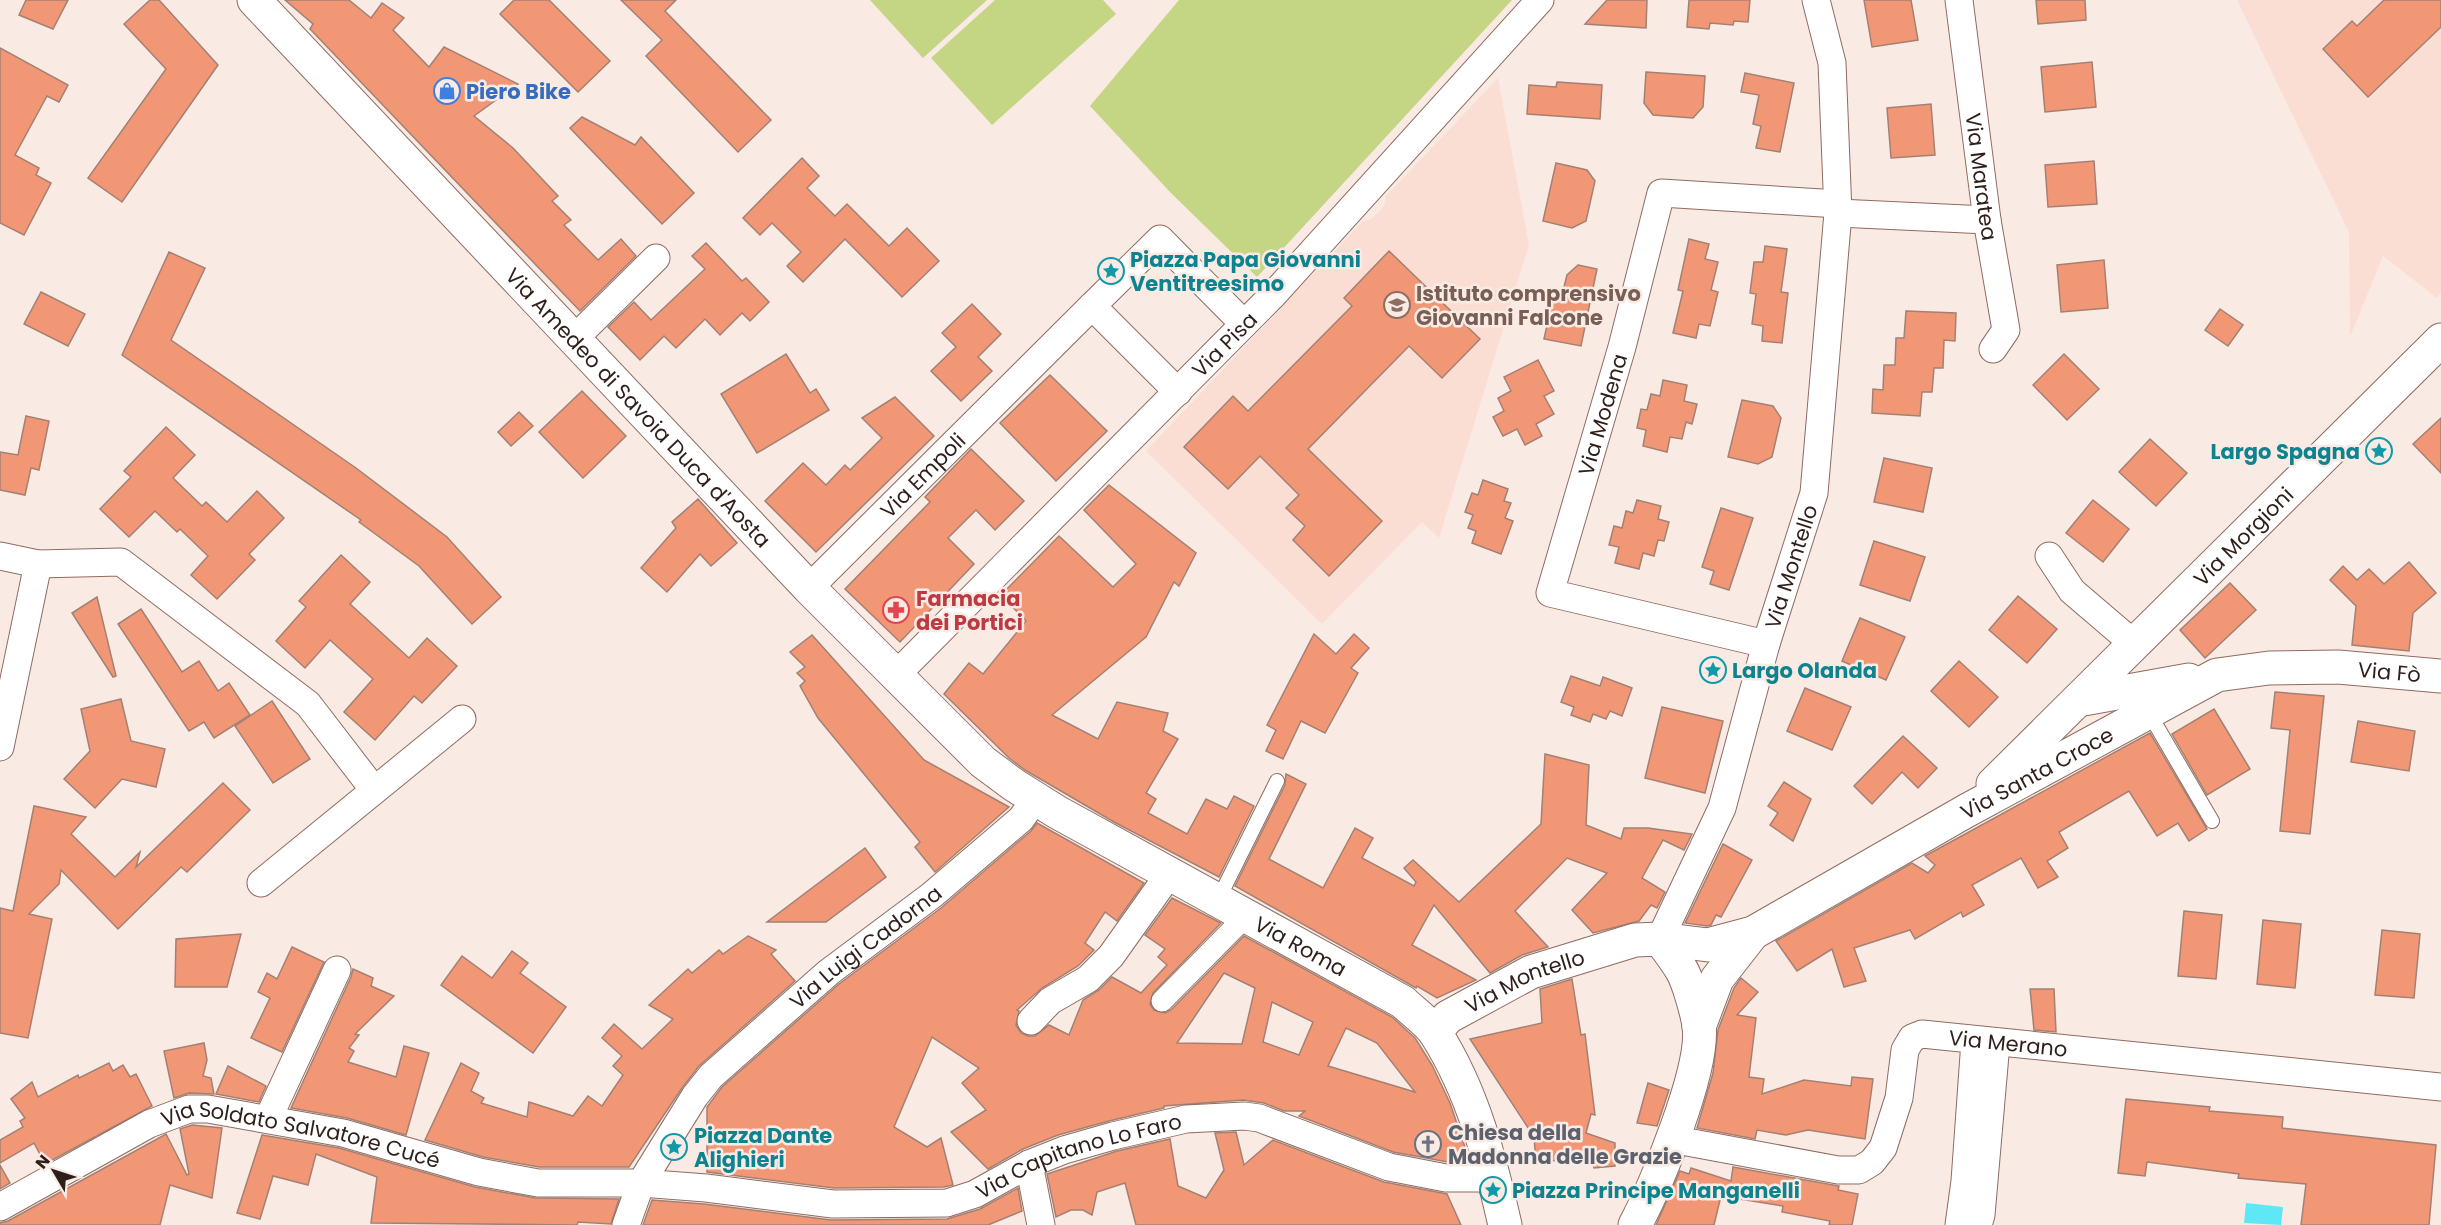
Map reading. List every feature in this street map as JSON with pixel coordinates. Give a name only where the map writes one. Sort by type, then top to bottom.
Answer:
[{"type":"street","name":"Via Amedeo di Savoia Duca d'Aosta","points":[[254,0],[809,588],[983,762],[1036,798]]},
{"type":"street","name":"Via Pisa","points":[[896,675],[1178,392],[1310,255],[1540,0]]},
{"type":"street","name":"Via Montello","points":[[1435,1032],[1449,1017],[1531,972],[1635,940],[1660,939],[1722,808],[1766,644],[1814,493],[1838,208],[1832,63],[1816,0]]},
{"type":"street","name":"Via Maratea","points":[[1959,0],[1987,220],[2006,330],[1993,349]]},
{"type":"street","name":"Via Modena","points":[[1766,644],[1550,593],[1622,347],[1660,193],[1838,208]]},
{"type":"street","points":[[1838,208],[1987,220]]},
{"type":"street","name":"Via Empoli","points":[[809,588],[1160,239],[1244,324]]},
{"type":"street","points":[[574,339],[656,258]]},
{"type":"street","points":[[1092,306],[1178,392]]},
{"type":"street","name":"Via Morgioni","points":[[1966,811],[2441,340]]},
{"type":"street","points":[[0,556],[38,564],[121,562],[308,704],[374,790]]},
{"type":"street","points":[[2049,556],[2072,591],[2128,650],[2149,700],[2068,709],[2082,748]]},
{"type":"street","points":[[0,747],[8,669],[38,564]]},
{"type":"street","name":"Via Fò","points":[[2149,700],[2217,675],[2269,668],[2338,667],[2441,676]]},
{"type":"street","name":"Via Santa Croce","points":[[1753,933],[1966,811],[2082,748],[2149,700]]},
{"type":"street","points":[[261,883],[462,719]]},
{"type":"street","name":"Via Roma","points":[[1036,798],[1403,1002],[1435,1032],[1468,1094],[1493,1170],[1505,1225]]},
{"type":"street","name":"Via Luigi Cadorna","points":[[633,1187],[711,1076],[829,972],[932,895],[1021,819],[1036,798]]},
{"type":"street","points":[[1031,1021],[1050,1001],[1088,979],[1111,956],[1170,873]]},
{"type":"street","points":[[1162,1000],[1247,915]]},
{"type":"street","points":[[1660,939],[1708,945],[1753,933]]},
{"type":"street","points":[[1635,1225],[1645,1206],[1671,1139],[1695,1066],[1699,1027],[1717,979],[1753,933]]},
{"type":"street","points":[[1660,939],[1683,971],[1699,1027]]},
{"type":"street","points":[[268,1119],[337,970]]},
{"type":"street","name":"Via Merano","points":[[1671,1139],[1838,1170],[1859,1170],[1872,1162],[1883,1148],[1899,1098],[1905,1050],[1912,1038],[1922,1034],[2441,1087]]},
{"type":"street","points":[[1959,1225],[1985,1042]]},
{"type":"street","points":[[1978,1225],[1981,1215],[1985,1042]]},
{"type":"street","name":"Via Soldato Salvatore Cucé","points":[[0,1207],[149,1124],[189,1109],[208,1109],[343,1133],[479,1172],[538,1183],[706,1188]]},
{"type":"street","name":"Via Capitano Lo Faro","points":[[706,1188],[833,1204],[947,1203],[975,1194],[1029,1164],[1084,1144],[1186,1119],[1244,1116],[1259,1118],[1389,1167],[1446,1178],[1493,1170]]},
{"type":"street","points":[[1029,1164],[1041,1225]]},
{"type":"street","points":[[626,1225],[633,1187]]},
{"type":"lane","points":[[2149,700],[2152,720],[2212,820]]},
{"type":"lane","points":[[1218,900],[1277,781]]},
{"type":"shaded area","points":[[2237,0],[2441,0],[2441,293],[2437,298],[2383,256],[2350,337],[2349,232]]},
{"type":"shaded area","name":"Istituto comprensivo Giovanni Falcone","points":[[1498,78],[1529,245],[1439,538],[1422,522],[1322,624],[1146,451],[1362,222],[1378,213],[1384,206],[1386,196]]},
{"type":"green space","points":[[870,0],[987,0],[923,58]]},
{"type":"green space","points":[[995,0],[1103,0],[1116,14],[992,125],[931,58]]},
{"type":"green space","points":[[1179,0],[1512,0],[1257,277],[1171,193],[1090,106]]},
{"type":"water","points":[[2246,1203],[2283,1207],[2281,1225],[2244,1223]]},
{"type":"building","points":[[26,0],[68,0],[53,29],[19,15]]},
{"type":"building","points":[[150,0],[159,0],[218,65],[122,202],[88,178],[166,69],[124,24]]},
{"type":"building","points":[[285,0],[349,0],[371,18],[382,3],[404,18],[393,30],[429,67],[444,47],[518,84],[474,116],[513,148],[558,196],[552,201],[571,220],[564,225],[598,260],[621,239],[636,256],[580,311],[310,29],[313,24]]},
{"type":"building","points":[[514,0],[549,0],[610,61],[578,92],[500,14]]},
{"type":"building","points":[[621,0],[676,0],[665,11],[771,120],[738,152],[646,56],[662,40]]},
{"type":"building","points":[[1607,0],[1647,0],[1646,28],[1585,24]]},
{"type":"building","points":[[1689,0],[1750,0],[1748,22],[1734,21],[1733,25],[1710,23],[1709,29],[1687,27]]},
{"type":"building","points":[[1864,0],[1911,0],[1918,40],[1872,47]]},
{"type":"building","points":[[2036,0],[2085,0],[2086,20],[2038,24]]},
{"type":"building","points":[[2384,0],[2441,0],[2441,27],[2368,97],[2323,49],[2352,21],[2357,26]]},
{"type":"building","points":[[0,48],[68,85],[59,102],[47,96],[15,155],[39,168],[36,175],[51,183],[24,235],[0,223]]},
{"type":"building","points":[[2092,62],[2096,107],[2045,112],[2041,67]]},
{"type":"building","points":[[1646,72],[1705,76],[1703,107],[1693,118],[1653,115],[1644,103]]},
{"type":"building","points":[[1745,73],[1794,83],[1780,152],[1756,148],[1761,126],[1753,124],[1759,95],[1741,92]]},
{"type":"building","points":[[1557,82],[1602,85],[1600,119],[1527,114],[1529,85],[1556,87]]},
{"type":"building","points":[[1931,104],[1935,155],[1891,158],[1887,108]]},
{"type":"building","points":[[582,117],[635,145],[641,137],[694,193],[662,224],[570,128]]},
{"type":"building","points":[[802,158],[819,176],[807,188],[835,216],[847,204],[889,246],[907,228],[939,261],[902,297],[845,239],[803,282],[787,266],[801,252],[772,223],[760,235],[743,218]]},
{"type":"building","points":[[2094,161],[2097,204],[2048,207],[2045,165]]},
{"type":"building","points":[[1556,163],[1587,170],[1595,181],[1586,221],[1572,228],[1543,221]]},
{"type":"building","points":[[1689,239],[1709,244],[1705,259],[1718,262],[1711,290],[1718,292],[1710,326],[1699,324],[1696,338],[1673,333],[1683,291],[1678,290]]},
{"type":"building","points":[[706,243],[742,281],[746,278],[769,302],[750,321],[742,313],[720,335],[705,319],[676,348],[664,336],[640,360],[608,327],[634,302],[651,320],[705,269],[692,256]]},
{"type":"building","points":[[1765,246],[1787,249],[1781,292],[1788,293],[1782,343],[1762,341],[1763,326],[1752,324],[1756,294],[1750,293],[1754,262],[1763,262]]},
{"type":"building","points":[[1389,251],[1480,339],[1442,378],[1409,346],[1308,449],[1382,521],[1329,576],[1293,540],[1305,526],[1286,508],[1299,495],[1260,456],[1228,489],[1184,447],[1233,396],[1248,411],[1352,306],[1344,298]]},
{"type":"building","points":[[169,252],[205,268],[171,340],[356,468],[447,537],[501,597],[472,624],[419,566],[359,522],[361,520],[122,355]]},
{"type":"building","points":[[2104,260],[2108,308],[2061,312],[2057,265]]},
{"type":"building","points":[[1578,265],[1597,269],[1581,346],[1544,339],[1554,293],[1562,295],[1567,275]]},
{"type":"building","points":[[41,292],[85,314],[68,346],[24,324]]},
{"type":"building","points":[[972,304],[1001,334],[978,357],[992,371],[961,401],[931,371],[956,347],[942,333]]},
{"type":"building","points":[[2220,309],[2243,325],[2228,346],[2205,330]]},
{"type":"building","points":[[1906,311],[1956,313],[1955,341],[1944,340],[1943,368],[1934,368],[1932,392],[1922,392],[1920,416],[1872,413],[1873,389],[1883,390],[1884,365],[1895,365],[1896,338],[1904,338]]},
{"type":"building","points":[[786,354],[810,393],[816,389],[829,410],[757,453],[721,394]]},
{"type":"building","points":[[2064,354],[2099,389],[2067,420],[2033,385]]},
{"type":"building","points":[[1538,360],[1554,391],[1544,396],[1554,414],[1536,424],[1542,436],[1525,445],[1517,429],[1503,436],[1493,417],[1504,411],[1498,398],[1511,391],[1504,377]]},
{"type":"building","points":[[1050,375],[1107,431],[1056,481],[1000,423]]},
{"type":"building","points":[[1663,380],[1687,385],[1684,401],[1697,404],[1692,424],[1686,422],[1682,439],[1670,437],[1667,452],[1643,446],[1646,430],[1637,428],[1641,409],[1647,410],[1651,394],[1660,396]]},
{"type":"building","points":[[582,391],[626,436],[583,478],[539,432]]},
{"type":"building","points":[[895,397],[934,436],[816,552],[765,501],[803,463],[826,485],[845,465],[850,470],[882,438],[862,418]]},
{"type":"building","points":[[1742,400],[1773,406],[1781,418],[1772,457],[1758,464],[1728,457]]},
{"type":"building","points":[[519,412],[533,426],[511,446],[498,432]]},
{"type":"building","points":[[26,416],[49,421],[39,470],[31,468],[25,495],[0,490],[0,452],[18,455]]},
{"type":"building","points":[[2441,418],[2441,473],[2413,444]]},
{"type":"building","points":[[166,427],[195,455],[173,478],[202,506],[206,502],[227,522],[257,491],[284,518],[249,554],[255,560],[217,599],[191,575],[208,556],[180,529],[177,532],[155,511],[129,537],[100,509],[131,477],[124,471]]},
{"type":"building","points":[[2150,439],[2187,473],[2156,506],[2119,472]]},
{"type":"building","points":[[971,449],[1024,501],[995,530],[976,510],[948,538],[974,564],[900,642],[845,589],[930,502],[925,497]]},
{"type":"building","points":[[1884,458],[1932,468],[1923,512],[1874,502]]},
{"type":"building","points":[[1483,480],[1508,489],[1504,501],[1511,503],[1505,518],[1513,521],[1501,554],[1472,543],[1476,531],[1468,528],[1473,515],[1465,512],[1472,493],[1478,495]]},
{"type":"building","points":[[1109,485],[1196,553],[1179,586],[1174,582],[1146,637],[1052,715],[1098,739],[1117,702],[1168,713],[1163,731],[1178,739],[1146,793],[1156,799],[1148,813],[1187,834],[1206,799],[1227,809],[1234,796],[1254,806],[1219,877],[1114,822],[1025,770],[1009,758],[944,694],[969,663],[983,674],[1026,621],[1001,595],[1059,536],[1113,587],[1136,564],[1084,510]]},
{"type":"building","points":[[698,499],[737,543],[711,566],[700,554],[667,592],[641,568],[676,528],[672,522]]},
{"type":"building","points":[[1637,500],[1661,506],[1658,519],[1669,522],[1664,541],[1658,540],[1654,556],[1643,553],[1639,569],[1615,563],[1619,547],[1609,545],[1614,526],[1622,528],[1626,511],[1633,513]]},
{"type":"building","points":[[2093,500],[2129,529],[2103,562],[2066,533]]},
{"type":"building","points":[[1721,508],[1753,518],[1729,590],[1710,584],[1714,571],[1702,567]]},
{"type":"building","points":[[1874,541],[1925,557],[1910,601],[1860,585]]},
{"type":"building","points":[[341,555],[370,582],[350,604],[409,658],[427,638],[457,666],[422,703],[414,696],[375,740],[344,712],[373,679],[330,640],[305,668],[276,641],[306,607],[299,601]]},
{"type":"building","points":[[2409,562],[2436,593],[2413,613],[2409,651],[2352,645],[2356,606],[2330,580],[2343,566],[2357,580],[2369,569],[2384,584]]},
{"type":"building","points":[[2230,583],[2256,610],[2205,658],[2180,630]]},
{"type":"building","points":[[2018,596],[2057,629],[2027,663],[1989,630]]},
{"type":"building","points":[[97,597],[116,676],[113,677],[72,613]]},
{"type":"building","points":[[141,609],[182,672],[199,661],[218,691],[229,683],[250,715],[214,738],[204,722],[189,731],[118,624]]},
{"type":"building","points":[[1860,618],[1905,637],[1886,680],[1842,661]]},
{"type":"building","points":[[1314,634],[1336,654],[1354,634],[1369,648],[1351,668],[1358,673],[1325,733],[1301,721],[1283,759],[1266,751],[1276,730],[1267,725]]},
{"type":"building","points":[[812,635],[924,760],[1009,807],[935,872],[915,847],[920,842],[818,718],[800,686],[805,681],[797,673],[805,667],[790,652]]},
{"type":"building","points":[[1959,661],[1998,697],[1969,727],[1931,691]]},
{"type":"building","points":[[1571,676],[1600,686],[1603,677],[1632,688],[1622,716],[1610,711],[1606,719],[1593,714],[1590,722],[1571,715],[1574,707],[1561,702]]},
{"type":"building","points":[[1805,688],[1851,707],[1832,750],[1787,731]]},
{"type":"building","points":[[2275,692],[2324,696],[2310,834],[2280,831],[2290,730],[2271,728]]},
{"type":"building","points":[[121,699],[131,741],[165,749],[156,787],[122,779],[95,808],[64,779],[90,751],[81,709]]},
{"type":"building","points":[[272,701],[310,759],[273,783],[235,726]]},
{"type":"building","points":[[1662,707],[1723,721],[1705,793],[1645,778]]},
{"type":"building","points":[[2214,709],[2250,769],[2207,795],[2172,734]]},
{"type":"building","points":[[2358,721],[2415,731],[2409,771],[2351,762]]},
{"type":"building","points":[[2150,733],[2207,829],[2189,841],[2178,823],[2157,836],[2129,791],[2059,832],[2068,848],[2047,861],[2058,877],[2038,888],[2021,858],[1972,885],[1984,905],[1963,917],[1961,912],[1915,939],[1910,930],[1854,948],[1866,981],[1844,987],[1832,949],[1797,971],[1776,941],[1912,863],[1928,873],[1935,865],[1925,856]]},
{"type":"building","points":[[1903,736],[1937,768],[1918,788],[1902,772],[1872,804],[1854,786]]},
{"type":"building","points":[[1545,754],[1589,765],[1586,825],[1621,839],[1624,828],[1648,828],[1692,834],[1684,850],[1663,840],[1642,878],[1665,892],[1657,908],[1651,905],[1639,921],[1593,933],[1572,910],[1607,873],[1567,858],[1515,911],[1548,947],[1522,955],[1490,973],[1434,905],[1412,945],[1476,980],[1437,998],[1235,886],[1285,785],[1286,774],[1306,784],[1269,859],[1323,888],[1355,828],[1373,838],[1362,858],[1414,886],[1416,882],[1404,868],[1413,860],[1459,902],[1541,824]]},
{"type":"building","points":[[1784,782],[1811,799],[1793,841],[1770,825],[1778,813],[1768,806]]},
{"type":"building","points":[[223,783],[250,810],[187,872],[181,867],[118,929],[61,870],[59,884],[29,914],[52,919],[28,1038],[0,1033],[0,908],[13,911],[34,806],[86,817],[71,834],[115,877],[140,852],[136,867]]},
{"type":"building","points":[[1037,823],[1144,883],[1117,921],[1105,912],[1085,943],[1094,950],[1078,966],[1042,988],[1017,1010],[1019,1011],[1016,1025],[1021,1033],[1035,1036],[1049,1025],[1069,1035],[1083,1000],[1099,990],[1112,977],[1141,993],[1167,965],[1158,957],[1165,949],[1145,935],[1172,898],[1221,923],[1153,993],[1150,1004],[1154,1010],[1165,1013],[1171,1010],[1244,936],[1392,1017],[1415,1038],[1432,1065],[1450,1103],[1468,1156],[1467,1162],[1448,1162],[1393,1152],[1299,1116],[1305,1111],[1284,1111],[1264,1103],[1243,1100],[1164,1106],[1164,1108],[1058,1135],[1023,1149],[988,1169],[951,1132],[986,1110],[962,1083],[979,1068],[932,1037],[894,1127],[927,1147],[941,1138],[953,1185],[834,1188],[707,1172],[707,1107],[722,1087],[839,984],[941,908],[1031,831]],"holes":[[[1224,973],[1255,988],[1242,1044],[1177,1043]],[[1272,1002],[1313,1022],[1299,1055],[1263,1042]],[[1346,1028],[1377,1043],[1415,1092],[1328,1066]]]},
{"type":"building","points":[[1723,844],[1752,860],[1721,917],[1716,915],[1711,925],[1707,926],[1685,923]]},
{"type":"building","points":[[865,848],[886,877],[826,922],[767,922]]},
{"type":"building","points":[[2184,911],[2222,915],[2216,979],[2178,976]]},
{"type":"building","points":[[2263,920],[2301,924],[2295,988],[2257,984]]},
{"type":"building","points":[[2382,930],[2420,934],[2414,998],[2375,995]]},
{"type":"building","points":[[241,934],[227,987],[175,987],[176,939]]},
{"type":"building","points":[[748,936],[776,950],[771,954],[795,981],[699,1066],[629,1167],[539,1167],[483,1157],[425,1140],[461,1063],[479,1073],[471,1091],[484,1098],[481,1103],[527,1117],[529,1102],[573,1116],[588,1096],[602,1106],[623,1075],[613,1066],[622,1056],[602,1038],[614,1024],[642,1049],[673,1019],[649,1005],[688,969],[692,973],[719,950],[723,954]]},
{"type":"building","points":[[292,947],[324,962],[282,1052],[251,1038],[270,998],[258,992],[267,973],[277,979]]},
{"type":"building","points":[[512,951],[528,963],[520,973],[566,1007],[533,1053],[441,985],[462,956],[492,978]]},
{"type":"building","points":[[353,969],[373,978],[371,986],[394,996],[355,1034],[359,1035],[349,1048],[354,1051],[348,1062],[396,1077],[404,1046],[429,1053],[406,1135],[347,1118],[291,1108]]},
{"type":"building","points":[[1741,978],[1758,992],[1737,1015],[1756,1018],[1749,1077],[1764,1079],[1762,1094],[1804,1080],[1851,1086],[1852,1077],[1873,1079],[1865,1139],[1808,1130],[1786,1135],[1757,1130],[1755,1139],[1697,1128],[1713,1073],[1718,1030],[1734,988]]},
{"type":"building","points":[[1572,979],[1581,1035],[1585,1034],[1595,1115],[1591,1114],[1586,1133],[1615,1143],[1615,1166],[1594,1168],[1591,1158],[1536,1162],[1534,1137],[1470,1039],[1542,1023],[1540,989]]},
{"type":"building","points":[[2030,989],[2054,989],[2056,1032],[2034,1030]]},
{"type":"building","points":[[204,1043],[207,1060],[203,1076],[211,1078],[214,1094],[189,1093],[174,1098],[164,1051]]},
{"type":"building","points":[[109,1063],[113,1071],[123,1065],[130,1077],[136,1074],[152,1106],[45,1164],[34,1143],[0,1163],[0,1140],[23,1127],[20,1121],[25,1118],[11,1099],[32,1082],[38,1097],[78,1075],[79,1078]]},
{"type":"building","points":[[228,1066],[266,1086],[259,1102],[216,1094]]},
{"type":"building","points":[[1648,1083],[1669,1090],[1657,1126],[1637,1123]]},
{"type":"building","points":[[2126,1099],[2210,1107],[2209,1111],[2283,1117],[2282,1128],[2436,1145],[2429,1225],[2301,1225],[2306,1184],[2238,1178],[2239,1174],[2147,1162],[2145,1176],[2118,1173]]},
{"type":"building","points":[[192,1125],[222,1128],[212,1198],[170,1185],[160,1225],[0,1225],[166,1134],[187,1175],[189,1174],[180,1129]]},
{"type":"building","points":[[1236,1132],[1244,1165],[1273,1140],[1384,1182],[1447,1194],[1461,1225],[1136,1225],[1125,1183],[1097,1192],[1092,1215],[1083,1210],[1071,1210],[1056,1217],[1047,1174],[1117,1151],[1170,1139],[1178,1186],[1206,1198],[1224,1170],[1215,1133]]},
{"type":"building","points":[[262,1135],[339,1148],[475,1187],[535,1198],[619,1199],[611,1224],[578,1222],[577,1225],[371,1223],[377,1177],[316,1154],[308,1185],[273,1176],[260,1219],[237,1213]]},
{"type":"building","points":[[0,1165],[10,1183],[0,1189]]},
{"type":"building","points":[[1733,1167],[1839,1186],[1838,1190],[1858,1194],[1852,1225],[1829,1225],[1830,1221],[1782,1212],[1783,1206],[1721,1196],[1714,1225],[1656,1225],[1680,1171],[1689,1174],[1691,1168],[1731,1181]]},
{"type":"building","points":[[1018,1188],[1022,1211],[988,1225],[643,1225],[652,1200],[831,1220],[947,1219],[980,1209]]},
{"type":"place","name":"Piero Bike","points":[[447,91]]},
{"type":"place","name":"Piazza Papa Giovanni Ventitreesimo","points":[[1111,271]]},
{"type":"place","name":"Istituto comprensivo Giovanni Falcone","points":[[1397,305]]},
{"type":"place","name":"Largo Spagna","points":[[2379,451]]},
{"type":"place","name":"Farmacia dei Portici","points":[[896,610]]},
{"type":"place","name":"Largo Olanda","points":[[1713,670]]},
{"type":"place","name":"Chiesa della Madonna delle Grazie","points":[[1428,1144]]},
{"type":"place","name":"Piazza Dante Alighieri","points":[[674,1147]]},
{"type":"place","name":"Piazza Principe Manganelli","points":[[1493,1190]]}]
